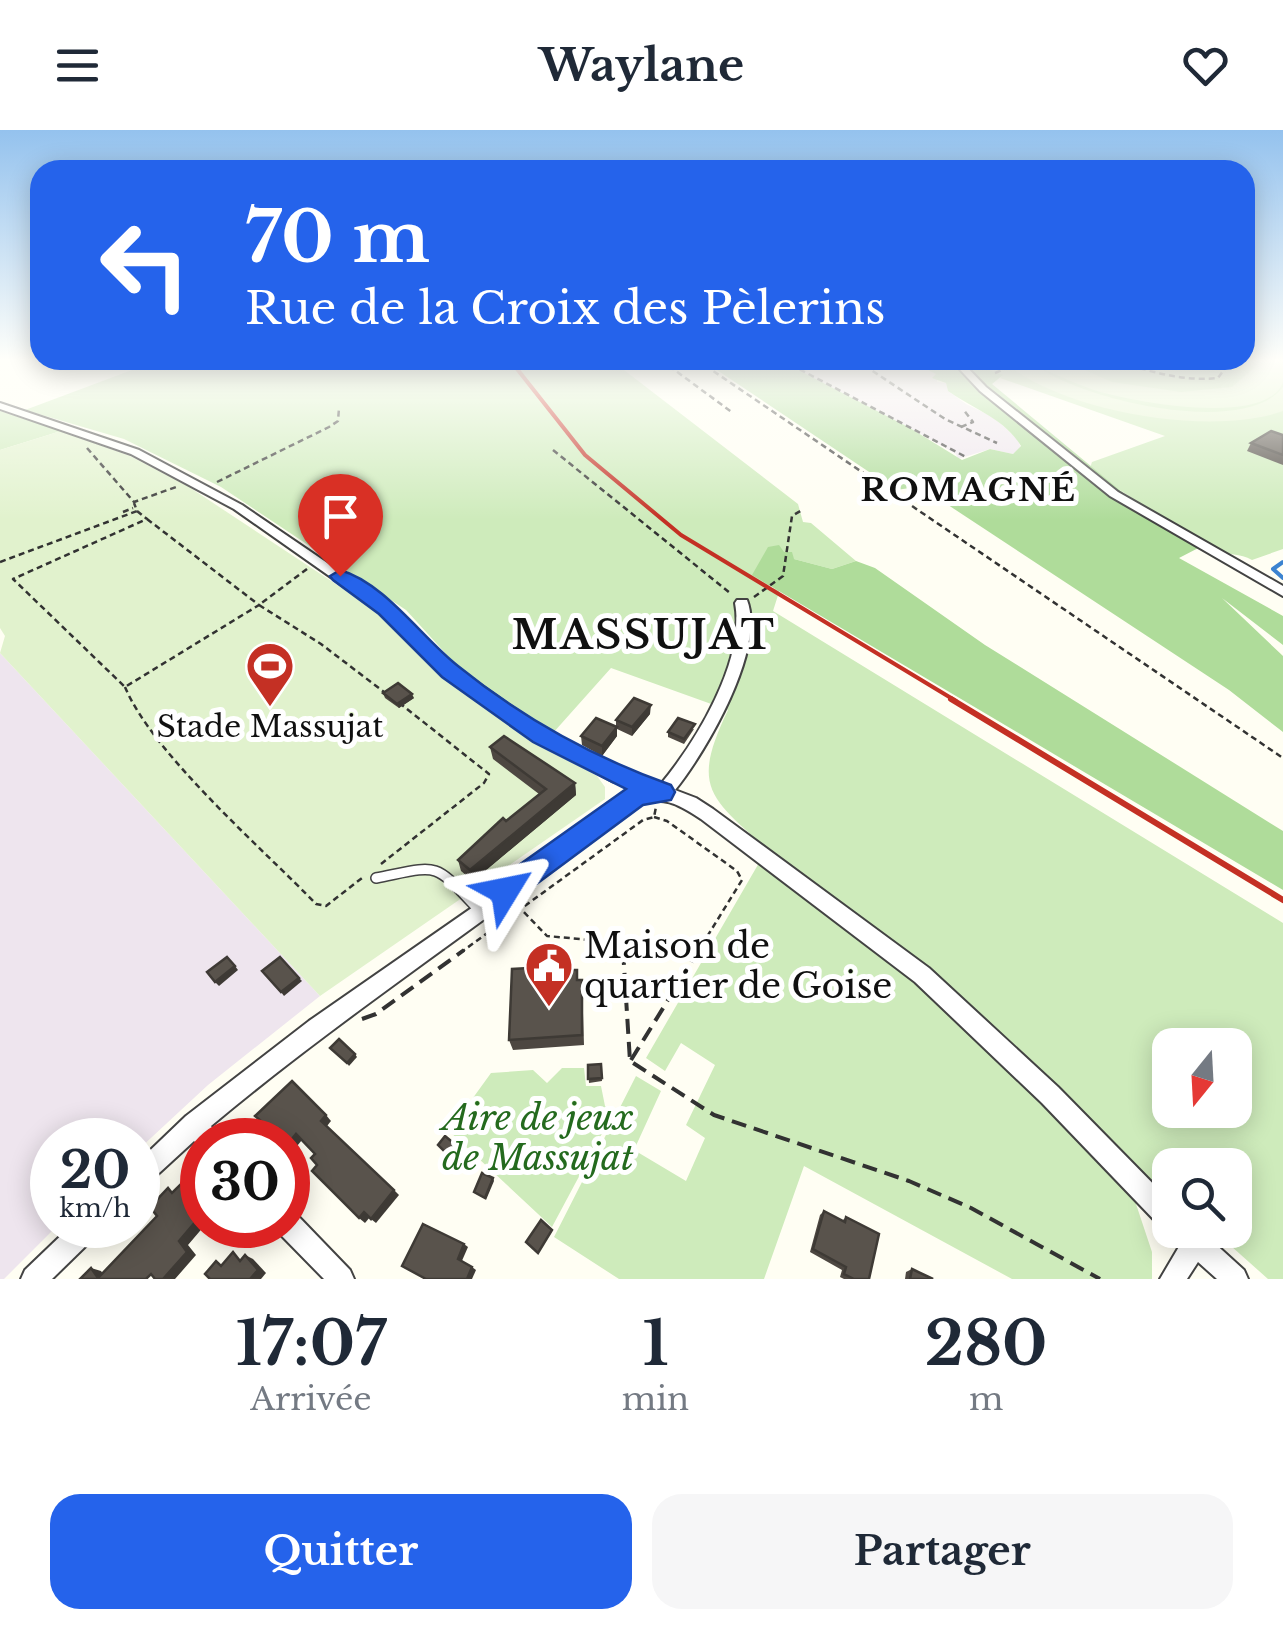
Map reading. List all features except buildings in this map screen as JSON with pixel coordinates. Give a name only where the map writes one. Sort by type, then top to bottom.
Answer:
[{"type":"street","points":[[20,413],[121,447],[198,486],[319,562],[386,610],[450,672],[541,736],[618,776],[707,814],[922,975],[1050,1095],[1152,1200]]},
{"type":"street","points":[[1012,413],[1114,494],[1283,592]]},
{"type":"street","points":[[215,1118],[263,1066],[637,796],[662,792],[684,765],[732,675],[746,631],[742,603]]},
{"type":"street","points":[[310,1247],[341,1279]]},
{"type":"street","points":[[34,1279],[66,1248]]},
{"type":"street","points":[[1173,1279],[1185,1248]]},
{"type":"street","points":[[1201,1248],[1235,1279]]},
{"type":"lane","points":[[376,878],[441,870],[479,910]]},
{"type":"path","points":[[0,562],[198,486],[329,427],[338,421],[338,413]]},
{"type":"path","points":[[774,413],[1283,758]]},
{"type":"path","points":[[882,413],[966,457]]},
{"type":"path","points":[[936,413],[997,443]]},
{"type":"path","points":[[960,427],[973,422],[965,413]]},
{"type":"path","points":[[85,446],[146,519],[259,605],[321,644],[488,774],[484,783],[326,906],[316,904],[156,736],[127,700],[125,687],[13,579],[146,519]]},
{"type":"path","points":[[553,450],[742,603],[783,576],[792,516],[802,510]]},
{"type":"path","points":[[124,512],[135,507]]},
{"type":"path","points":[[125,687],[259,605],[319,562]]},
{"type":"path","points":[[654,817],[662,792]]},
{"type":"path","points":[[351,1015],[365,1019],[376,1014],[643,820],[654,817],[667,821],[737,871],[742,880],[630,1061]]},
{"type":"path","points":[[505,891],[547,936],[623,943],[630,1061]]},
{"type":"path","points":[[630,1061],[714,1114],[910,1181],[971,1208],[1100,1279]]},
{"type":"shaded area","points":[[880,413],[984,413],[1018,440],[1021,449],[1013,454],[990,449],[958,459],[956,454]]},
{"type":"shaded area","points":[[0,653],[320,996],[208,1085],[160,1130],[160,1118],[30,1118],[30,1248],[35,1248],[0,1279]]},
{"type":"green space","points":[[0,413],[61,431],[0,450]]},
{"type":"green space","points":[[34,413],[679,413],[798,504],[803,522],[811,523],[856,561],[832,569],[794,559],[760,564],[771,588],[780,589],[773,611],[1283,923],[1283,1279],[1268,1279],[1233,1248],[1252,1248],[1252,1148],[1152,1148],[1152,1182],[1136,1204],[1152,1252],[1152,1279],[1012,1279],[804,1166],[764,1279],[619,1279],[554,1237],[636,1076],[661,1091],[634,1150],[686,1181],[705,1138],[686,1125],[715,1065],[681,1043],[665,1071],[646,1058],[767,849],[731,816],[712,789],[710,757],[728,710],[611,668],[553,733],[458,667],[406,610],[221,487],[124,439]]},
{"type":"green space","points":[[781,413],[880,413],[962,460],[990,449],[1013,454],[1021,446],[983,413],[1026,413],[1133,501],[1206,544],[1179,558],[1283,616],[1283,645],[1222,598],[1283,656],[1283,732],[1229,690],[936,497],[910,488],[896,490]]},
{"type":"green space","points":[[1098,413],[1283,413],[1283,549],[1252,560],[1220,551],[1136,501],[1090,468],[1092,462],[1165,436]]},
{"type":"green space","points":[[1126,413],[1276,413],[1217,421]]},
{"type":"green space","name":"Stade Massujat","points":[[61,431],[130,456],[189,487],[378,612],[451,679],[521,730],[597,776],[605,787],[605,799],[320,996],[0,653],[5,636],[0,628],[0,450]]},
{"type":"green space","points":[[779,545],[784,552],[792,552],[794,559],[832,569],[856,561],[875,568],[985,645],[1283,831],[1283,890],[752,575],[768,547]]},
{"type":"green space","name":"Aire de jeux de Massujat","points":[[562,1068],[584,1068],[586,1086],[601,1086],[605,1106],[614,1111],[552,1227],[449,1131],[491,1073],[533,1070],[547,1083]]},
{"type":"waterway","points":[[1283,562],[1273,569],[1283,578]]},
{"type":"railway","points":[[552,413],[585,455],[681,535],[956,701]]},
{"type":"railway","points":[[951,699],[1283,900]]},
{"type":"place","name":"Stade Massujat","points":[[270,708]]},
{"type":"place","name":"Maison de quartier de Goise","points":[[549,1008]]},
{"type":"district","name":"ROMAGNÉ","points":[[969,490]]},
{"type":"district","name":"MASSUJAT","points":[[644,635]]},
{"type":"route","points":[[340,576],[386,610],[450,672],[541,736],[618,776],[662,792],[637,796],[505,891]]}]
